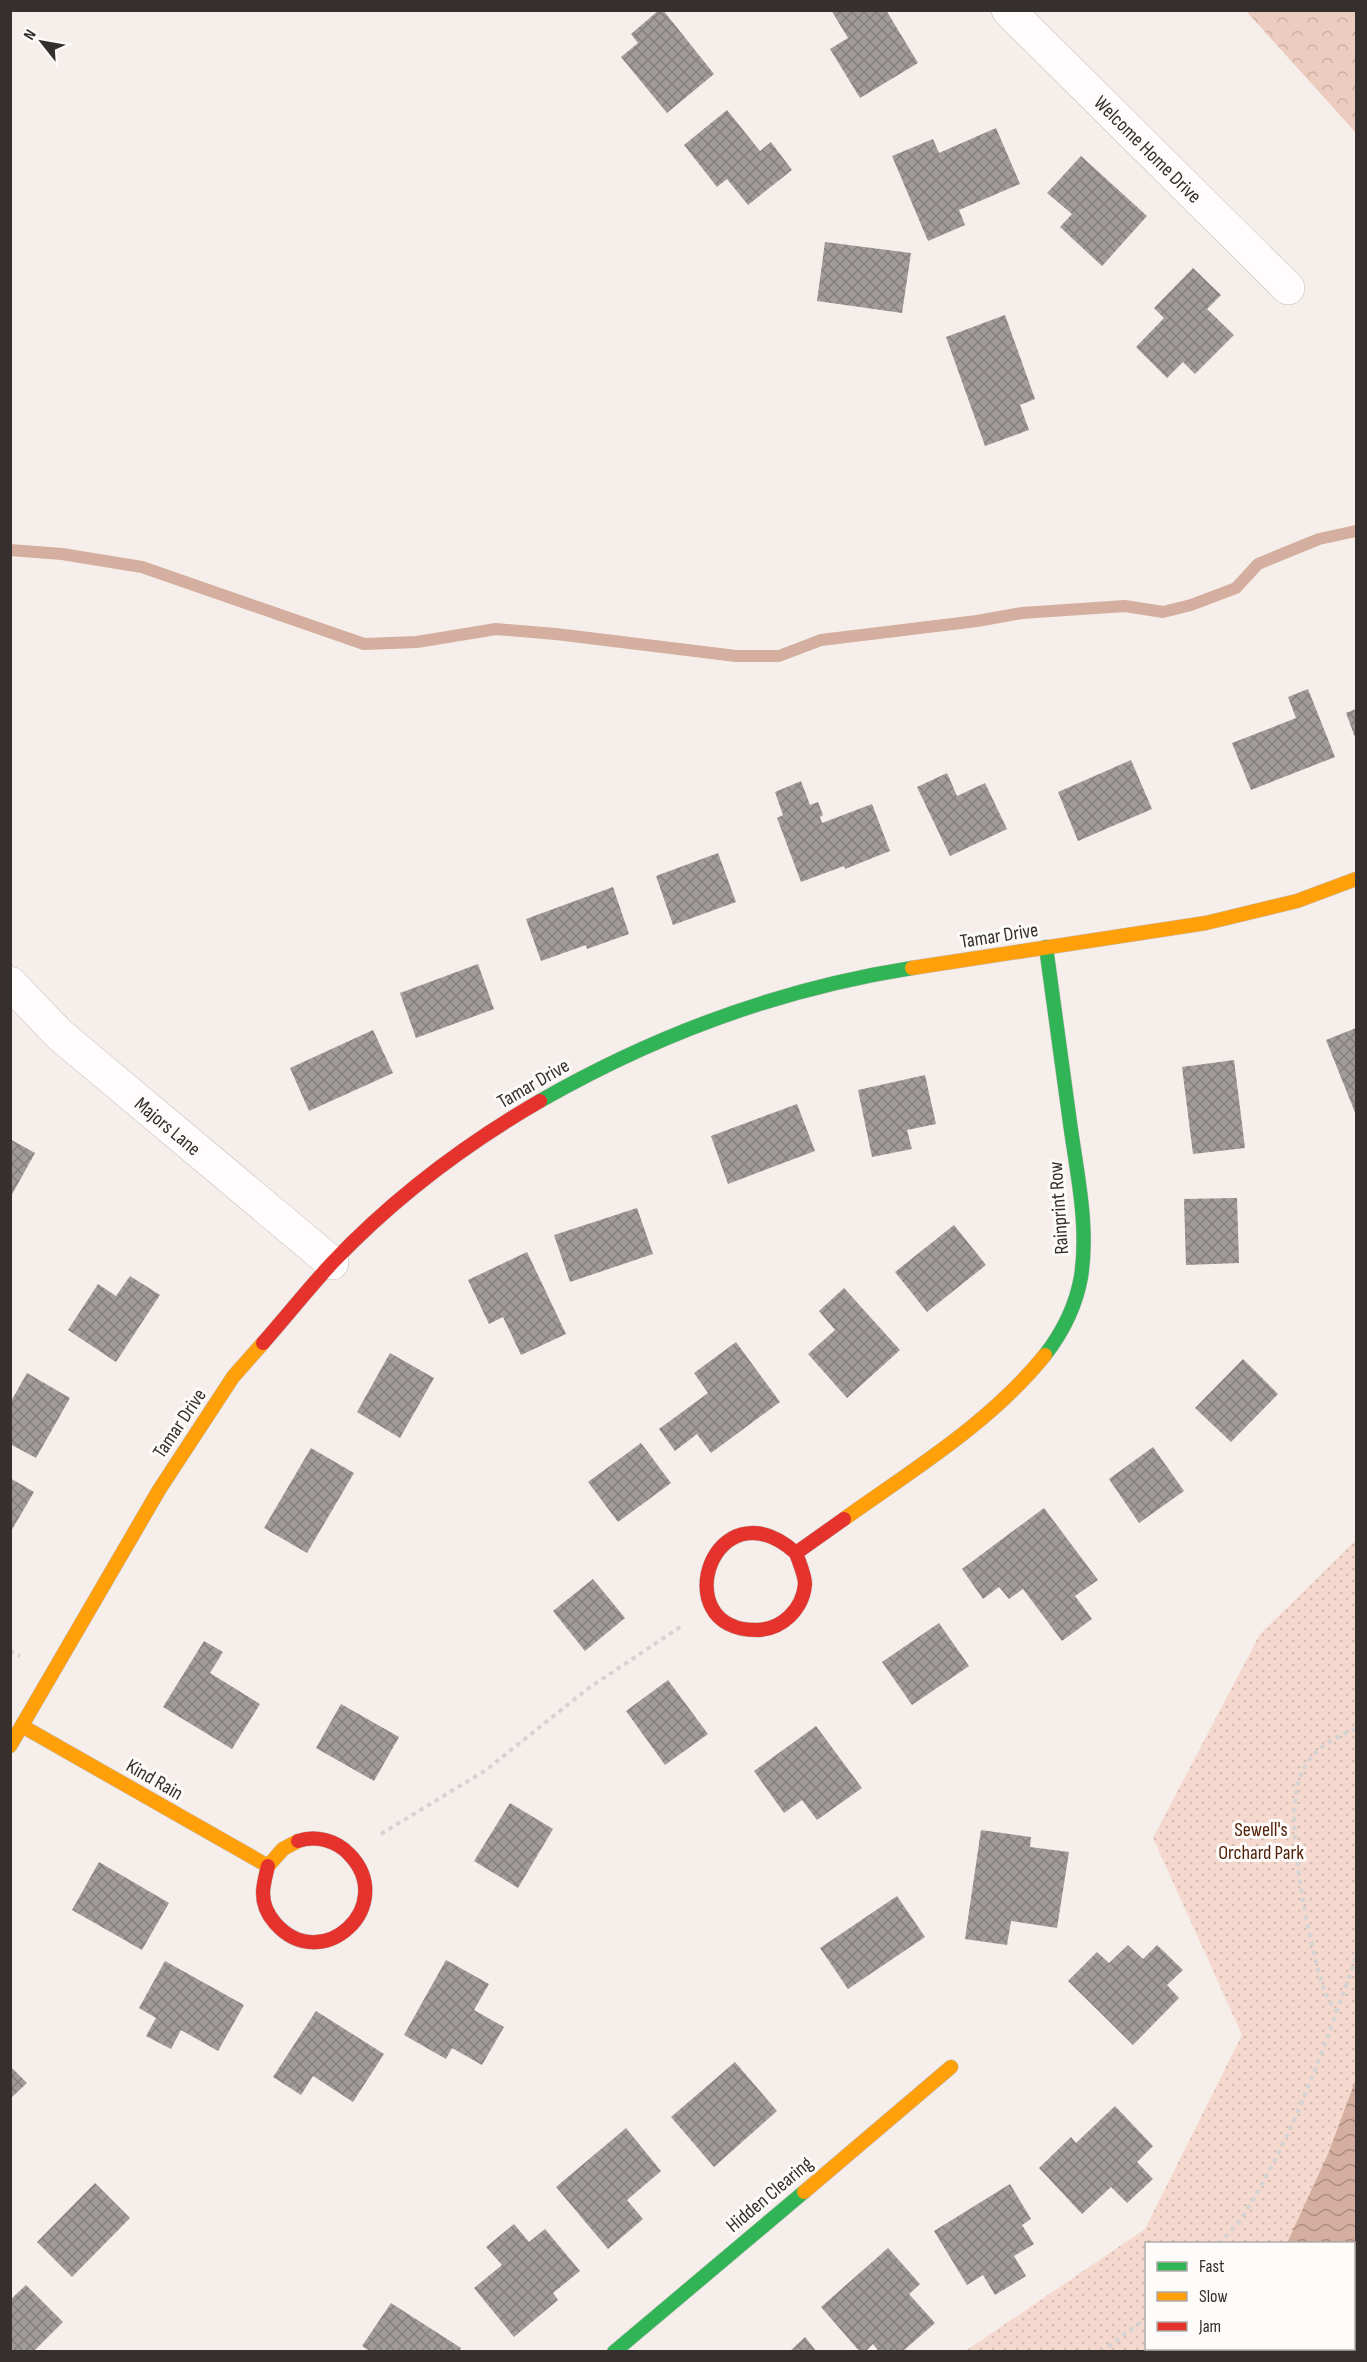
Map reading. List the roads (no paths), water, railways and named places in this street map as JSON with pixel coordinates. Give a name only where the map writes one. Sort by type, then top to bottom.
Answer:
[{"type":"street","name":"Welcome Home Drive","points":[[1008,10],[1288,288]]},
{"type":"street","name":"Tamar Drive","points":[[10,1746],[159,1490],[233,1377],[332,1263],[408,1192],[498,1125],[585,1075],[662,1038],[748,1006],[855,977],[1206,923],[1297,901],[1356,879]]},
{"type":"street","name":"Rainprint Row","points":[[796,1554],[982,1421],[1005,1401],[1040,1364],[1060,1332],[1076,1297],[1083,1257],[1082,1209],[1046,947]]},
{"type":"street","name":"Majors Lane","points":[[10,983],[60,1035],[332,1263]]},
{"type":"street","points":[[750,1533],[767,1534],[783,1541],[796,1554],[804,1577],[803,1595],[796,1611],[775,1628],[758,1632],[742,1630],[727,1623],[714,1612],[705,1586],[707,1568],[713,1555],[725,1543],[750,1533]]},
{"type":"street","name":"Kind Rain","points":[[22,1726],[268,1866]]},
{"type":"street","points":[[307,1839],[338,1844],[352,1856],[361,1870],[365,1889],[362,1909],[351,1926],[337,1936],[323,1941],[308,1942],[288,1936],[276,1927],[267,1914],[262,1898],[262,1881],[268,1866],[280,1850],[295,1842],[307,1839]]},
{"type":"street","name":"Hidden Clearing","points":[[614,2352],[951,2067]]},
{"type":"water","points":[[1356,2079],[1355,2318],[1355,2242],[1287,2242],[1328,2154]]},
{"type":"waterway","points":[[10,550],[62,554],[142,567],[364,644],[417,642],[496,629],[736,656],[779,656],[821,640],[977,621],[1022,613],[1125,606],[1163,612],[1191,605],[1236,588],[1258,564],[1319,539],[1356,531]]},
{"type":"park label","name":"Sewell's Orchard Park","points":[[1261,1840]]}]
